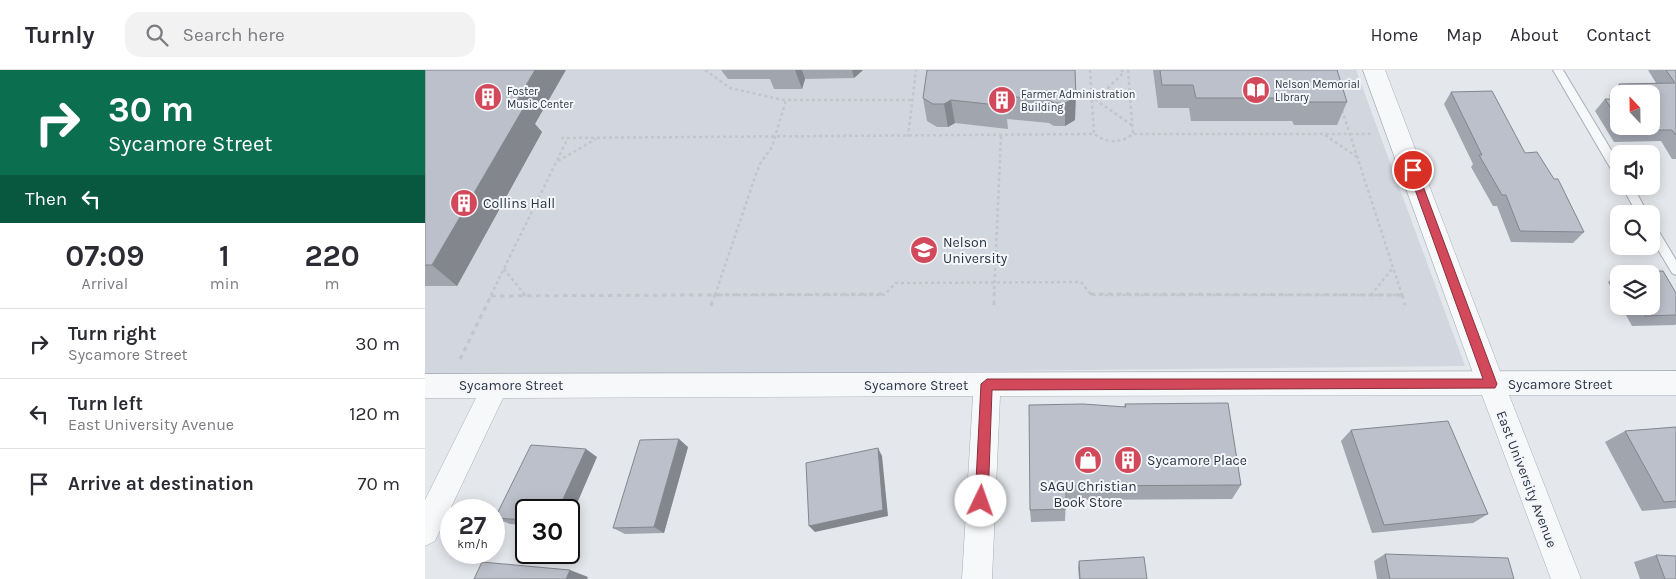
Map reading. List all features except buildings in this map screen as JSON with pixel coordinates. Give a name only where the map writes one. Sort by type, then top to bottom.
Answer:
[{"type":"street","name":"East University Avenue","points":[[1375,70],[1565,579]]},
{"type":"street","name":"Sycamore Street","points":[[425,386],[1676,383]]},
{"type":"street","points":[[977,579],[987,384]]},
{"type":"street","points":[[425,531],[496,385]]},
{"type":"lane","points":[[1558,70],[1610,158]]},
{"type":"lane","points":[[1660,243],[1676,270]]},
{"type":"path","points":[[705,70],[730,88],[786,100],[913,100]]},
{"type":"path","points":[[908,137],[916,70]]},
{"type":"path","points":[[1090,70],[1094,100],[1095,134]]},
{"type":"path","points":[[1094,100],[1122,71],[1128,71],[1133,134]]},
{"type":"path","points":[[711,306],[756,174],[776,138],[786,100]]},
{"type":"path","points":[[1094,100],[1133,126]]},
{"type":"path","points":[[1341,107],[1405,305]]},
{"type":"path","points":[[561,138],[776,138],[1095,134],[1106,142],[1115,142],[1129,138],[1133,134],[1399,134]]},
{"type":"path","points":[[1324,134],[1357,156]]},
{"type":"path","points":[[994,306],[1001,136]]},
{"type":"path","points":[[459,361],[569,138]]},
{"type":"path","points":[[557,161],[598,138]]},
{"type":"path","points":[[1371,295],[1393,268]]},
{"type":"path","points":[[504,269],[525,296]]},
{"type":"path","points":[[491,296],[884,295],[896,284],[995,282],[1081,282],[1091,295],[1401,295]]},
{"type":"shaded area","name":"Nelson University","points":[[425,70],[1356,70],[1465,366],[425,377]]},
{"type":"place","name":"Nelson Memorial LIbrary","points":[[1256,90]]},
{"type":"place","name":"Foster Music Center","points":[[488,97]]},
{"type":"place","name":"Farmer Administration Building","points":[[1002,100]]},
{"type":"place","name":"Collins Hall","points":[[464,203]]},
{"type":"place","name":"Nelson University","points":[[924,250]]},
{"type":"place","name":"SAGU Christian Book Store","points":[[1088,460]]},
{"type":"place","name":"Sycamore Place","points":[[1128,460]]},
{"type":"route","points":[[981,501],[987,384],[1491,384],[1413,170]]}]
